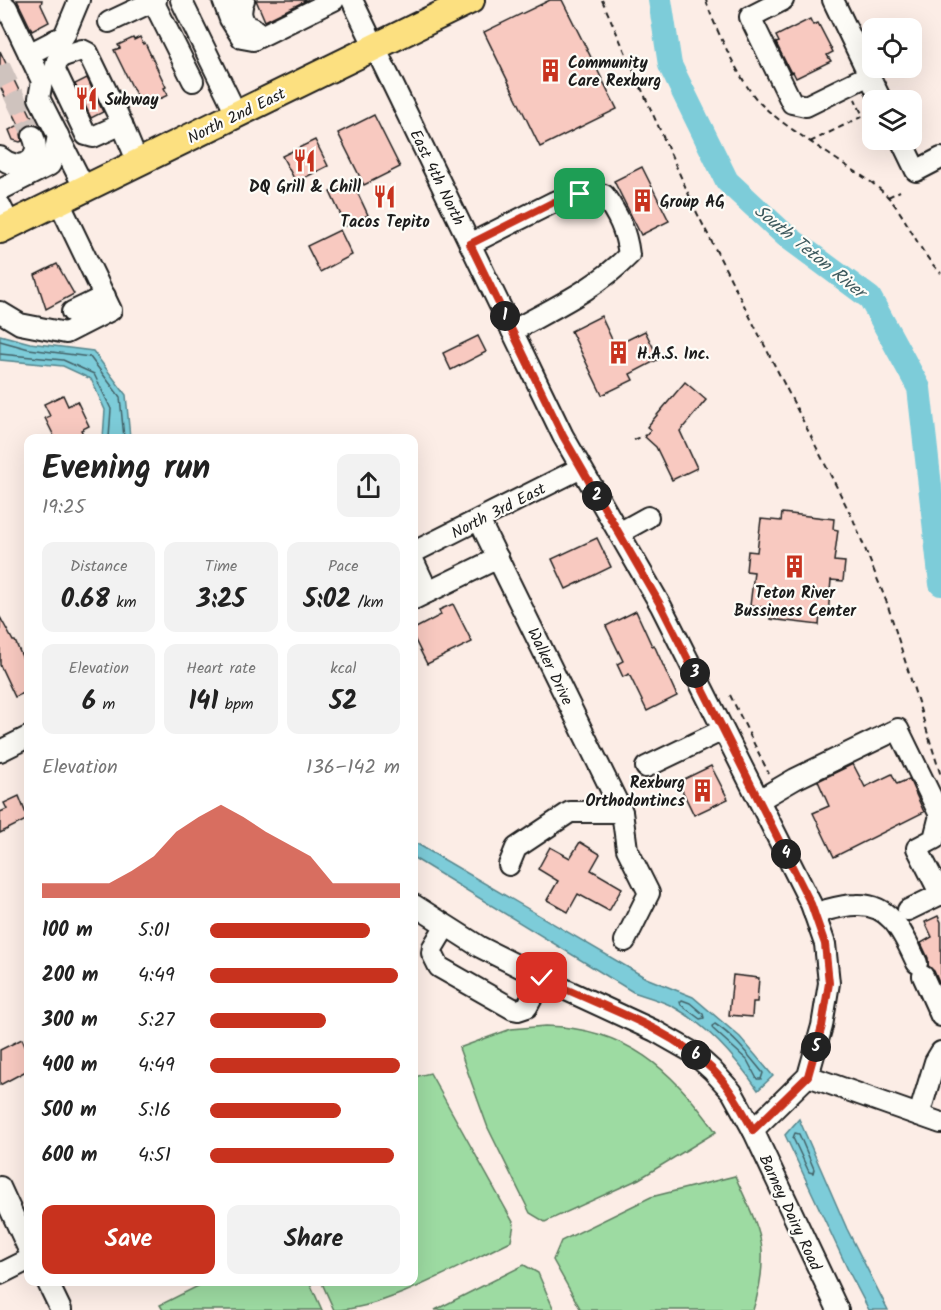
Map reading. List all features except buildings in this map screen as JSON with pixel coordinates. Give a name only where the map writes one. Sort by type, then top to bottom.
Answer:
[{"type":"main road","name":"North 2nd East","points":[[3,220],[58,202],[471,0]]},
{"type":"street","points":[[79,0],[59,48],[55,70],[86,135],[93,137],[122,124]]},
{"type":"street","points":[[181,0],[237,115]]},
{"type":"street","points":[[223,0],[230,19],[242,38],[253,40],[334,0]]},
{"type":"street","points":[[232,0],[243,10],[249,29],[263,26],[317,0]]},
{"type":"street","name":"East 4th North","points":[[352,0],[563,436],[661,606],[814,913],[825,944],[829,983],[822,1026],[808,1076]]},
{"type":"street","points":[[783,0],[750,17],[792,103],[806,106],[863,78]]},
{"type":"street","points":[[833,0],[862,60]]},
{"type":"street","points":[[109,22],[154,1],[193,81]]},
{"type":"street","points":[[6,11],[42,81],[39,98]]},
{"type":"street","points":[[6,11],[16,55],[85,189]]},
{"type":"street","points":[[29,54],[59,48],[82,50],[88,53],[138,163]]},
{"type":"street","points":[[0,190],[50,165],[58,135]]},
{"type":"street","points":[[0,157],[8,164],[25,165],[32,160],[36,152],[37,144],[33,136]]},
{"type":"street","points":[[905,150],[916,171],[941,159]]},
{"type":"street","points":[[470,244],[554,202],[580,194],[604,195],[626,234],[629,255],[614,271],[594,286],[512,331]]},
{"type":"street","points":[[0,312],[20,324],[66,333],[111,310],[58,202]]},
{"type":"street","points":[[39,329],[105,296]]},
{"type":"street","name":"North 3rd East","points":[[418,550],[581,468]]},
{"type":"street","points":[[619,534],[648,517]]},
{"type":"street","name":"Walker Drive","points":[[479,520],[622,812],[627,849],[649,893],[625,941]]},
{"type":"street","points":[[421,596],[498,558]]},
{"type":"street","points":[[759,800],[795,779],[898,729],[940,815],[934,839],[917,848],[941,894],[909,910]]},
{"type":"street","points":[[646,767],[723,730]]},
{"type":"street","points":[[0,752],[24,739]]},
{"type":"street","points":[[509,865],[516,848],[570,812],[622,812]]},
{"type":"street","points":[[814,913],[858,904],[884,911],[903,934],[941,1016]]},
{"type":"street","name":"Barney Dairy Road","points":[[418,908],[480,947],[625,1015],[692,1052],[712,1070],[732,1092],[753,1130],[838,1310]]},
{"type":"street","points":[[445,927],[432,953],[439,967],[513,1009],[528,1007],[542,978]]},
{"type":"street","points":[[919,1115],[935,1062],[941,1052]]},
{"type":"street","points":[[753,1130],[808,1076],[941,1123]]},
{"type":"street","points":[[0,1186],[24,1239]]},
{"type":"street","points":[[0,1274],[24,1262]]},
{"type":"street","points":[[49,1286],[61,1310]]},
{"type":"path","points":[[602,0],[697,213],[853,519],[887,603],[941,776]]},
{"type":"path","points":[[706,0],[709,14],[751,93],[759,102],[810,142],[881,190],[898,208],[914,238],[941,273]]},
{"type":"path","points":[[810,142],[863,116],[852,91]]},
{"type":"path","points":[[888,197],[900,191]]},
{"type":"path","points":[[634,440],[646,435]]},
{"type":"path","points":[[730,695],[769,774]]},
{"type":"green space","points":[[546,1026],[600,1035],[644,1056],[682,1089],[716,1132],[639,1179],[545,1222],[530,1213],[488,1128],[459,1048],[511,1029]]},
{"type":"green space","points":[[430,1073],[514,1224],[511,1241],[424,1284],[400,1294],[354,1308],[334,1310],[323,1286],[418,1286],[418,1076]]},
{"type":"green space","points":[[735,1176],[752,1213],[761,1242],[761,1273],[753,1310],[581,1310],[553,1260],[561,1241],[651,1197]]},
{"type":"green space","points":[[524,1265],[538,1273],[554,1310],[435,1310]]},
{"type":"green space","points":[[198,1286],[311,1286],[322,1310],[163,1310],[160,1305]]},
{"type":"water","points":[[0,335],[30,343],[93,351],[126,395],[130,434],[103,434],[105,410],[91,379],[63,366],[0,360]]},
{"type":"water","points":[[418,844],[646,978],[693,997],[740,1037],[773,1076],[758,1090],[709,1032],[667,1004],[633,992],[418,860]]},
{"type":"water","points":[[799,1119],[847,1229],[888,1310],[869,1310],[785,1135]]},
{"type":"waterway","name":"South Teton River","points":[[660,0],[670,65],[727,181],[785,235],[870,298],[919,388],[941,584]]},
{"type":"tunnel","points":[[0,66],[33,136]]},
{"type":"place","name":"Community Care Rexburg","points":[[550,71]]},
{"type":"place","name":"Subway","points":[[87,99]]},
{"type":"place","name":"DQ Grill & Chill","points":[[305,161]]},
{"type":"place","name":"Tacos Tepito","points":[[385,196]]},
{"type":"place","name":"Group AG","points":[[642,201]]},
{"type":"place","name":"H.A.S. Inc.","points":[[619,353]]},
{"type":"place","name":"Teton River Bussiness Center","points":[[795,567]]},
{"type":"place","name":"Rexburg Orthodontincs","points":[[703,791]]},
{"type":"route","points":[[542,978],[625,1015],[692,1052],[732,1092],[753,1130],[808,1076],[822,1026],[829,983],[825,944],[811,904],[661,606],[563,436],[470,244],[554,202],[580,194]]}]
